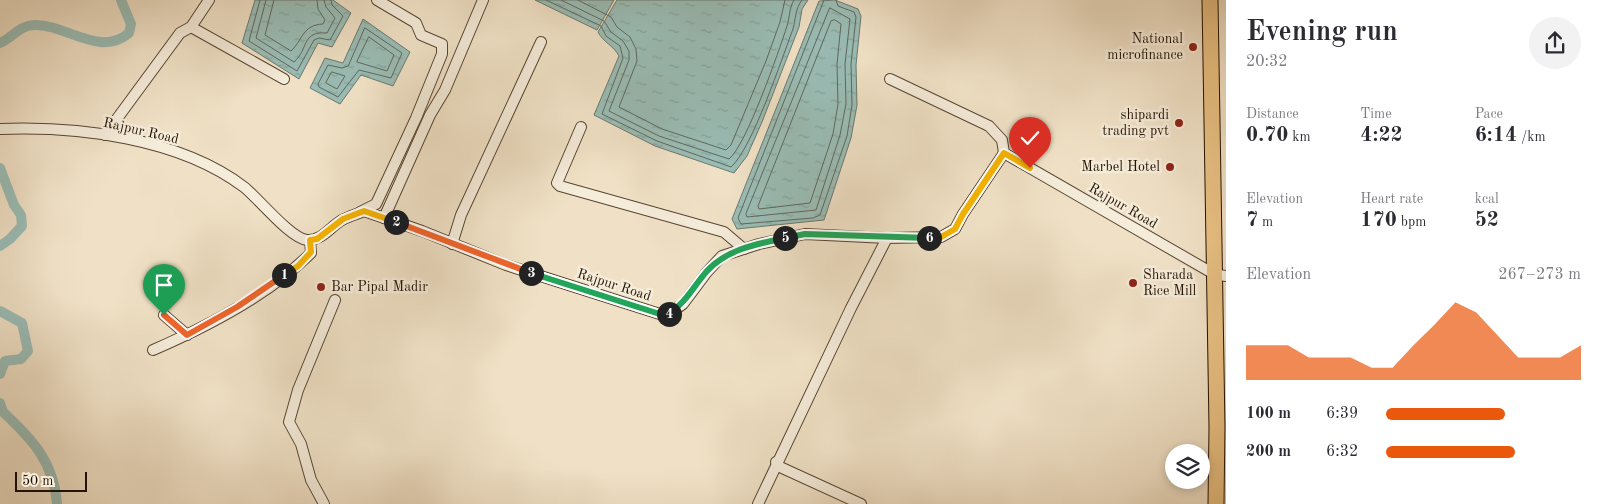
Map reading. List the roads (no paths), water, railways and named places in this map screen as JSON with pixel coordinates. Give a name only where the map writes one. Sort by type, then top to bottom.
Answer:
[{"type":"highway","points":[[1210,0],[1220,275],[1216,504]]},
{"type":"street","points":[[105,135],[180,33],[191,27],[209,0]]},
{"type":"street","points":[[153,350],[187,335],[237,307],[298,266],[311,252],[310,240],[317,239],[343,219],[376,204],[416,118],[442,54],[442,44],[421,35],[416,23],[377,0]]},
{"type":"street","points":[[384,218],[430,115],[445,90],[483,0]]},
{"type":"street","points":[[191,27],[284,79]]},
{"type":"street","points":[[452,244],[461,215],[541,42]]},
{"type":"street","points":[[890,79],[989,126],[1002,140],[1004,153]]},
{"type":"street","points":[[582,127],[556,183],[560,186],[724,232],[744,249]]},
{"type":"street","name":"Rajpur Road","points":[[0,129],[34,128],[105,135],[174,150],[201,162],[244,187],[286,227],[305,240],[310,240]]},
{"type":"street","name":"Rajpur Road","points":[[357,214],[364,211],[422,231],[506,265],[666,316],[683,304],[707,272],[722,256],[744,249],[805,234],[887,238],[941,237],[955,229],[1004,153],[1220,275]]},
{"type":"street","points":[[758,504],[776,462],[887,238]]},
{"type":"street","points":[[324,504],[310,480],[301,444],[289,422],[298,390],[335,300]]},
{"type":"street","points":[[164,315],[187,335]]},
{"type":"street","points":[[776,462],[780,467],[861,504]]},
{"type":"water","points":[[255,0],[333,0],[351,13],[332,47],[318,43],[299,79],[242,43]]},
{"type":"water","points":[[535,0],[614,0],[597,30]]},
{"type":"water","points":[[617,0],[808,0],[802,9],[799,27],[762,122],[747,156],[734,173],[655,146],[594,115],[619,56],[598,32]]},
{"type":"water","points":[[835,0],[858,9],[861,16],[856,65],[857,105],[851,138],[824,220],[737,229],[732,219],[819,1]]},
{"type":"water","points":[[363,19],[410,52],[393,86],[361,75],[340,104],[310,88],[325,58],[343,63]]},
{"type":"waterway","points":[[0,43],[20,29],[34,25],[58,29],[95,41],[118,40],[129,33],[131,24],[121,0]]},
{"type":"waterway","points":[[0,168],[14,205],[21,215],[22,226],[10,239],[0,246]]},
{"type":"waterway","points":[[0,311],[22,323],[28,351],[21,359],[5,361],[0,374]]},
{"type":"waterway","points":[[0,403],[3,412],[40,452],[51,476],[57,504]]},
{"type":"place","name":"National microfinance","points":[[1193,47]]},
{"type":"place","name":"shipardi trading pvt","points":[[1179,123]]},
{"type":"place","name":"Marbel Hotel","points":[[1170,167]]},
{"type":"place","name":"Sharada Rice Mill","points":[[1133,283]]},
{"type":"place","name":"Bar Pipal Madir","points":[[321,287]]}]
